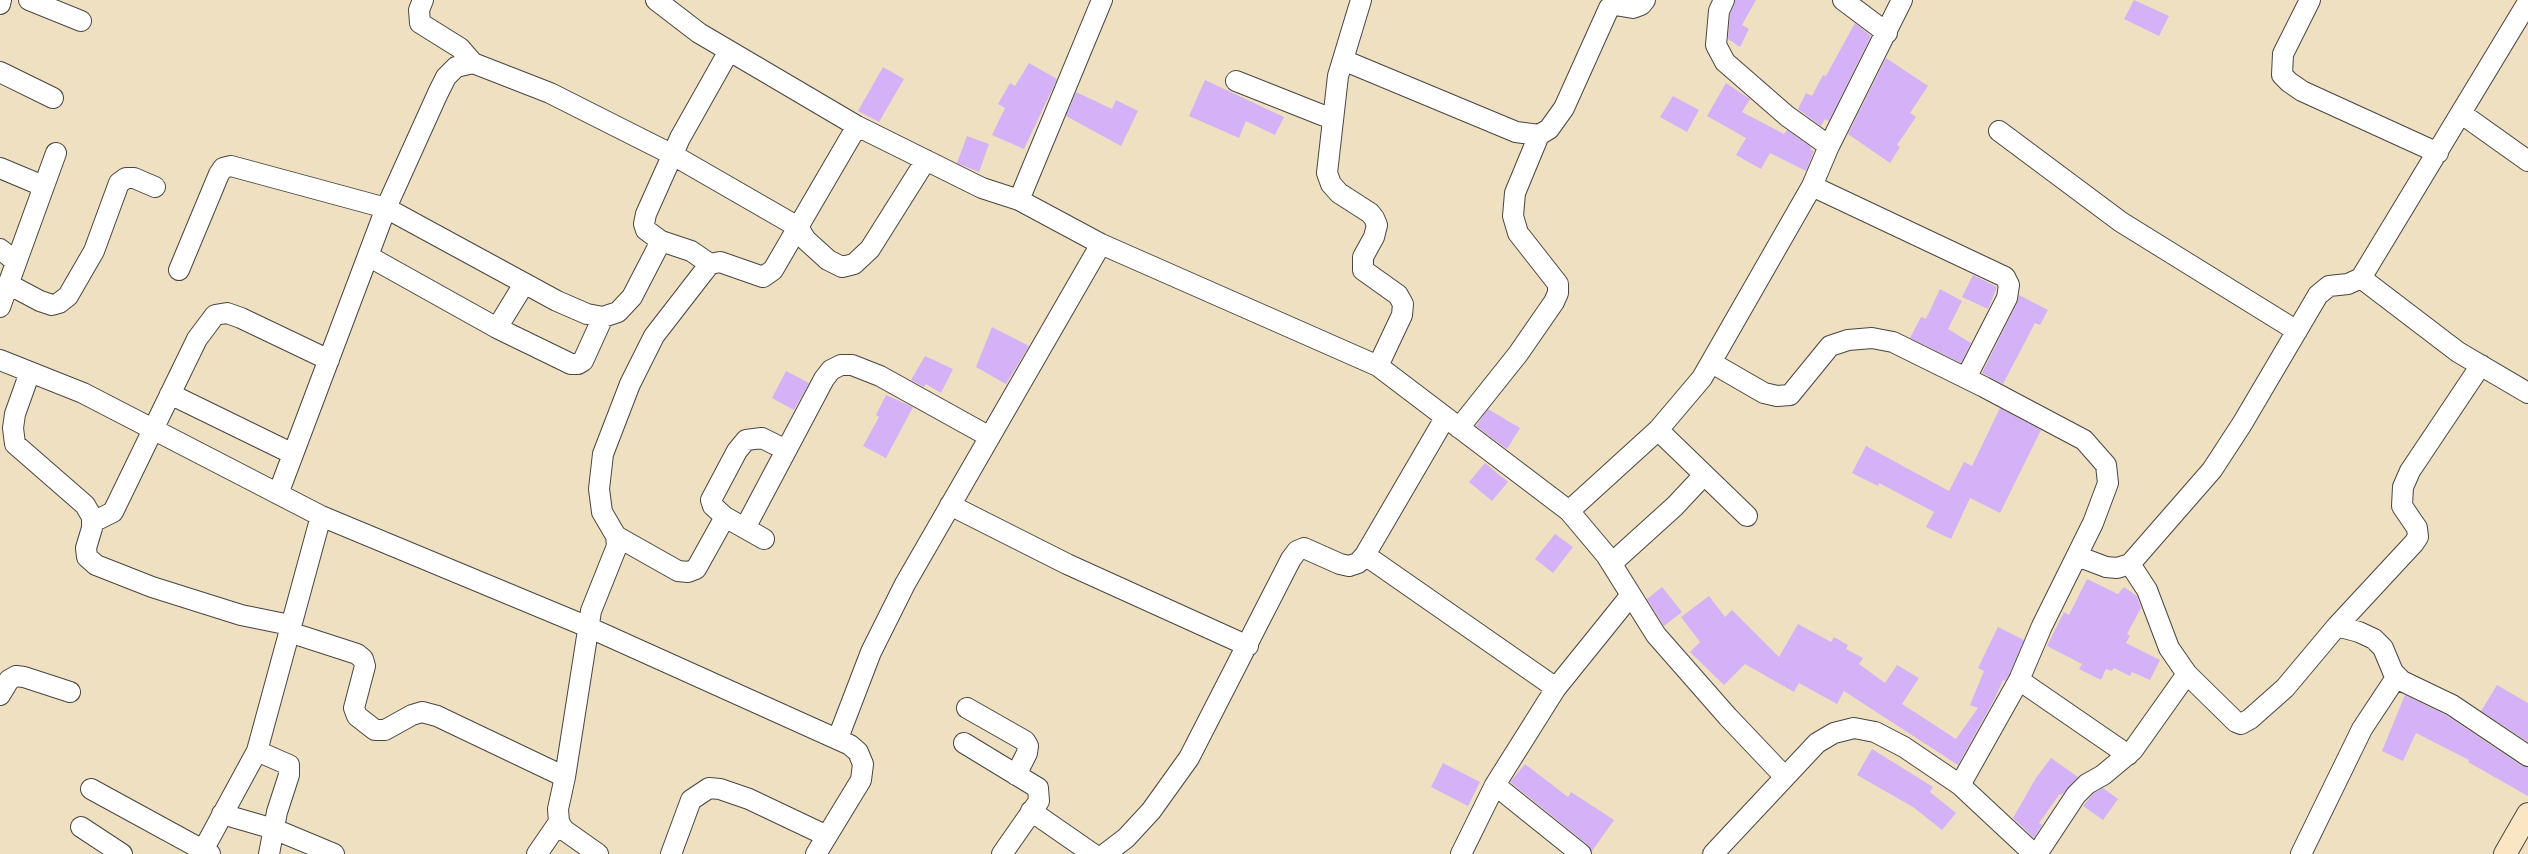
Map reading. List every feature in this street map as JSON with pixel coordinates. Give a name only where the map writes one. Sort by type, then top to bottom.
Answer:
[{"type":"main road","points":[[2505,854],[2528,814]]},
{"type":"street","points":[[0,4],[2,0]]},
{"type":"street","points":[[29,0],[55,5],[81,21]]},
{"type":"street","points":[[423,0],[419,10],[420,23],[460,48],[473,63],[550,93],[672,154],[798,227],[806,240],[828,260],[842,267],[854,264],[870,249],[926,160]]},
{"type":"street","points":[[656,0],[699,33],[857,126],[982,188],[1019,200],[1101,244],[1378,366],[1569,511],[1612,563],[1656,635],[1680,664],[1786,777]]},
{"type":"street","points":[[1019,200],[1102,0]]},
{"type":"street","points":[[1361,0],[1343,60],[1332,119],[1327,162],[1331,184],[1339,193],[1370,213],[1377,225],[1374,237],[1363,257],[1363,270],[1398,295],[1403,304],[1402,315],[1378,366]]},
{"type":"street","points":[[1105,854],[1126,838],[1170,786],[1189,758],[1296,551],[1304,548],[1312,550],[1340,564],[1349,566],[1358,562],[1365,554],[1452,423],[1518,354],[1554,302],[1558,293],[1558,284],[1518,233],[1513,216],[1515,193],[1539,135],[1549,129],[1564,108],[1609,8],[1615,5],[1633,8],[1641,5],[1644,0]]},
{"type":"street","points":[[1724,0],[1719,11],[1716,44],[1725,62],[1787,116],[1829,146]]},
{"type":"street","points":[[1843,0],[1887,33]]},
{"type":"street","points":[[1569,511],[1658,430],[1702,378],[1712,363],[1812,186],[1829,146],[1887,33],[1902,0]]},
{"type":"street","points":[[2310,0],[2283,54],[2282,75],[2302,91],[2438,153]]},
{"type":"street","points":[[2077,556],[2106,567],[2117,568],[2130,564],[2212,470],[2250,412],[2318,295],[2329,286],[2348,284],[2361,278],[2462,114],[2528,2]]},
{"type":"street","points":[[729,51],[672,154],[646,214],[644,224],[646,230],[661,241],[692,251],[710,264],[728,263],[753,275],[762,277],[773,270],[857,126]]},
{"type":"street","points":[[1343,60],[1516,132],[1539,135]]},
{"type":"street","points":[[278,494],[386,208],[446,77],[456,67],[473,63]]},
{"type":"street","points":[[0,72],[53,98]]},
{"type":"street","points":[[1236,81],[1332,119]]},
{"type":"street","points":[[2462,114],[2528,161]]},
{"type":"street","points":[[1999,131],[2121,222],[2297,331]]},
{"type":"street","points":[[0,307],[15,261],[56,153]]},
{"type":"street","points":[[179,270],[219,174],[223,168],[231,166],[386,208],[524,284],[587,314],[603,317],[618,312],[632,297],[661,241]]},
{"type":"street","points":[[0,168],[43,186]]},
{"type":"street","points":[[8,284],[40,301],[52,305],[60,303],[68,296],[94,251],[119,183],[126,178],[134,178],[155,188]]},
{"type":"street","points":[[1812,186],[2005,277],[2009,285],[2007,298],[1966,378]]},
{"type":"street","points":[[838,738],[871,652],[905,584],[1101,244]]},
{"type":"street","points":[[0,249],[15,261]]},
{"type":"street","points":[[368,256],[497,328],[571,364],[578,364],[583,361],[603,317]]},
{"type":"street","points":[[598,854],[564,830],[559,822],[558,809],[565,777],[588,627],[597,593],[617,546],[616,536],[602,512],[599,489],[603,454],[630,384],[654,336],[710,264]]},
{"type":"street","points":[[2361,278],[2458,352],[2528,393]]},
{"type":"street","points":[[497,328],[524,284]]},
{"type":"street","points":[[92,517],[99,519],[114,512],[197,339],[215,315],[227,313],[241,318],[328,360]]},
{"type":"street","points":[[1712,363],[1764,393],[1777,396],[1790,395],[1830,346],[1848,340],[1872,338],[1892,342],[1966,378],[2084,440],[2106,465],[2108,483],[2094,523],[2042,626],[2019,680],[1960,785]]},
{"type":"street","points":[[0,360],[83,392],[322,516],[588,627],[838,738],[858,752],[863,764],[861,780],[816,854]]},
{"type":"street","points":[[2130,564],[2148,590],[2169,648],[2187,674],[2236,722],[2241,724],[2250,719],[2285,688],[2338,626],[2414,543],[2418,536],[2417,528],[2402,506],[2403,486],[2410,471],[2481,365]]},
{"type":"street","points":[[745,528],[824,379],[831,370],[841,366],[852,366],[880,376],[990,437]]},
{"type":"street","points":[[30,372],[12,428],[15,444],[84,505],[92,517],[92,528],[86,548],[87,557],[96,565],[203,604],[290,629],[358,654],[363,659],[365,666],[354,708],[358,716],[376,730],[385,730],[412,715],[422,712],[437,716],[565,777]]},
{"type":"street","points":[[170,394],[294,454]]},
{"type":"street","points":[[1658,430],[1747,516]]},
{"type":"street","points":[[764,539],[725,517],[713,506],[711,500],[737,451],[746,440],[762,438],[786,450]]},
{"type":"street","points":[[1612,563],[1675,506],[1704,475]]},
{"type":"street","points":[[950,505],[1073,567],[1248,646]]},
{"type":"street","points":[[91,789],[204,853],[222,814],[258,751],[322,516]]},
{"type":"street","points":[[616,536],[678,571],[688,572],[696,569],[725,517]]},
{"type":"street","points":[[1365,554],[1556,688]]},
{"type":"street","points":[[1461,854],[1495,785],[1556,688],[1632,595]]},
{"type":"street","points":[[2338,626],[2359,632],[2374,639],[2383,648],[2397,676],[2402,681],[2452,705],[2528,756]]},
{"type":"street","points":[[1713,854],[1817,743],[1834,733],[1854,728],[1875,732],[1904,747],[1960,785],[2035,854],[2076,795],[2087,784],[2128,755],[2187,674]]},
{"type":"street","points":[[0,696],[9,680],[16,676],[24,677],[70,692]]},
{"type":"street","points":[[2301,854],[2362,729],[2397,676]]},
{"type":"street","points":[[2019,680],[2128,755]]},
{"type":"street","points":[[967,708],[1025,740],[1028,746],[1027,753],[1016,775]]},
{"type":"street","points":[[964,743],[1038,788],[1039,801],[1002,854]]},
{"type":"street","points":[[258,751],[289,765],[289,775],[277,812],[269,854]]},
{"type":"street","points":[[1495,785],[1581,854]]},
{"type":"street","points":[[670,854],[692,800],[710,788],[720,789],[749,799],[827,836]]},
{"type":"street","points":[[1031,811],[1092,854]]},
{"type":"street","points":[[222,814],[274,829],[334,854]]},
{"type":"street","points":[[537,854],[559,822]]},
{"type":"street","points":[[81,826],[122,854]]},
{"type":"building","points":[[1735,0],[1756,0],[1742,25],[1749,29],[1740,47],[1728,39],[1730,14]]},
{"type":"building","points":[[2134,0],[2169,16],[2159,36],[2124,19]]},
{"type":"building","points":[[1855,23],[1871,36],[1829,121],[1825,119],[1821,126],[1798,109],[1806,93],[1812,96],[1823,75],[1826,76]]},
{"type":"building","points":[[1886,58],[1928,86],[1910,113],[1916,117],[1897,145],[1900,147],[1890,163],[1848,134]]},
{"type":"building","points":[[1029,63],[1057,79],[1024,149],[992,135],[1005,108],[998,104],[1010,83],[1015,86]]},
{"type":"building","points":[[883,67],[904,79],[879,122],[858,111]]},
{"type":"building","points":[[1205,80],[1284,117],[1275,135],[1246,121],[1239,138],[1189,116]]},
{"type":"building","points":[[1726,83],[1750,99],[1742,112],[1784,134],[1787,130],[1811,147],[1810,149],[1814,151],[1806,171],[1770,153],[1761,169],[1736,155],[1746,138],[1707,116]]},
{"type":"building","points":[[1076,92],[1112,109],[1116,100],[1138,111],[1121,146],[1066,116]]},
{"type":"building","points":[[1673,96],[1699,110],[1687,132],[1660,117]]},
{"type":"building","points":[[967,136],[989,144],[979,172],[957,163]]},
{"type":"building","points":[[1973,275],[1997,287],[1988,309],[1962,297]]},
{"type":"building","points":[[1940,289],[1962,301],[1948,329],[1971,343],[1961,363],[1910,338],[1921,317],[1926,319]]},
{"type":"building","points":[[2019,295],[2048,310],[2040,325],[2035,323],[2003,384],[1982,373],[2017,303]]},
{"type":"building","points":[[992,327],[1029,346],[1006,384],[976,367]]},
{"type":"building","points":[[925,356],[953,369],[941,393],[926,384],[924,387],[911,380]]},
{"type":"building","points":[[786,371],[809,383],[794,410],[772,398]]},
{"type":"building","points":[[886,395],[913,407],[886,458],[863,446],[879,417],[876,415]]},
{"type":"building","points":[[2000,408],[2041,430],[2000,513],[1970,498],[1951,539],[1926,527],[1934,512],[1879,483],[1878,486],[1852,473],[1866,446],[1949,491],[1964,462],[1972,466]]},
{"type":"building","points":[[1488,409],[1520,428],[1507,449],[1476,426]]},
{"type":"building","points":[[1485,463],[1508,482],[1492,501],[1469,482]]},
{"type":"building","points":[[1555,534],[1573,547],[1553,573],[1535,559]]},
{"type":"building","points":[[2087,579],[2118,594],[2124,587],[2137,596],[2141,608],[2127,634],[2130,636],[2126,643],[2160,660],[2150,680],[2132,672],[2130,676],[2114,668],[2112,671],[2106,669],[2101,680],[2079,669],[2082,664],[2047,646],[2064,612],[2069,615]]},
{"type":"building","points":[[1662,587],[1682,612],[1664,626],[1647,599]]},
{"type":"building","points":[[1709,596],[1725,617],[1732,610],[1779,657],[1798,624],[1831,642],[1834,637],[1848,645],[1846,649],[1863,658],[1859,664],[1885,683],[1897,665],[1919,678],[1902,704],[1956,739],[1978,708],[1970,705],[1984,671],[1978,668],[1998,627],[2024,640],[2009,675],[2005,681],[2003,680],[1994,700],[1958,765],[1844,691],[1837,704],[1799,683],[1794,692],[1745,664],[1724,685],[1690,652],[1700,642],[1681,617]]},
{"type":"building","points":[[2497,685],[2528,703],[2528,742],[2481,711]]},
{"type":"building","points":[[2405,695],[2446,715],[2522,766],[2528,767],[2528,796],[2468,762],[2469,760],[2416,733],[2403,761],[2382,751]]},
{"type":"building","points":[[1872,749],[1933,787],[1930,792],[1956,813],[1942,830],[1913,807],[1857,775]]},
{"type":"building","points":[[2051,758],[2078,777],[2064,793],[2059,795],[2039,823],[2042,825],[2034,838],[2013,818],[2036,778]]},
{"type":"building","points":[[1443,763],[1480,782],[1468,806],[1431,787]]},
{"type":"building","points":[[1525,764],[1568,797],[1571,792],[1614,820],[1592,851],[1588,845],[1510,782]]},
{"type":"building","points":[[2103,788],[2118,799],[2103,820],[2083,806],[2094,793]]}]
